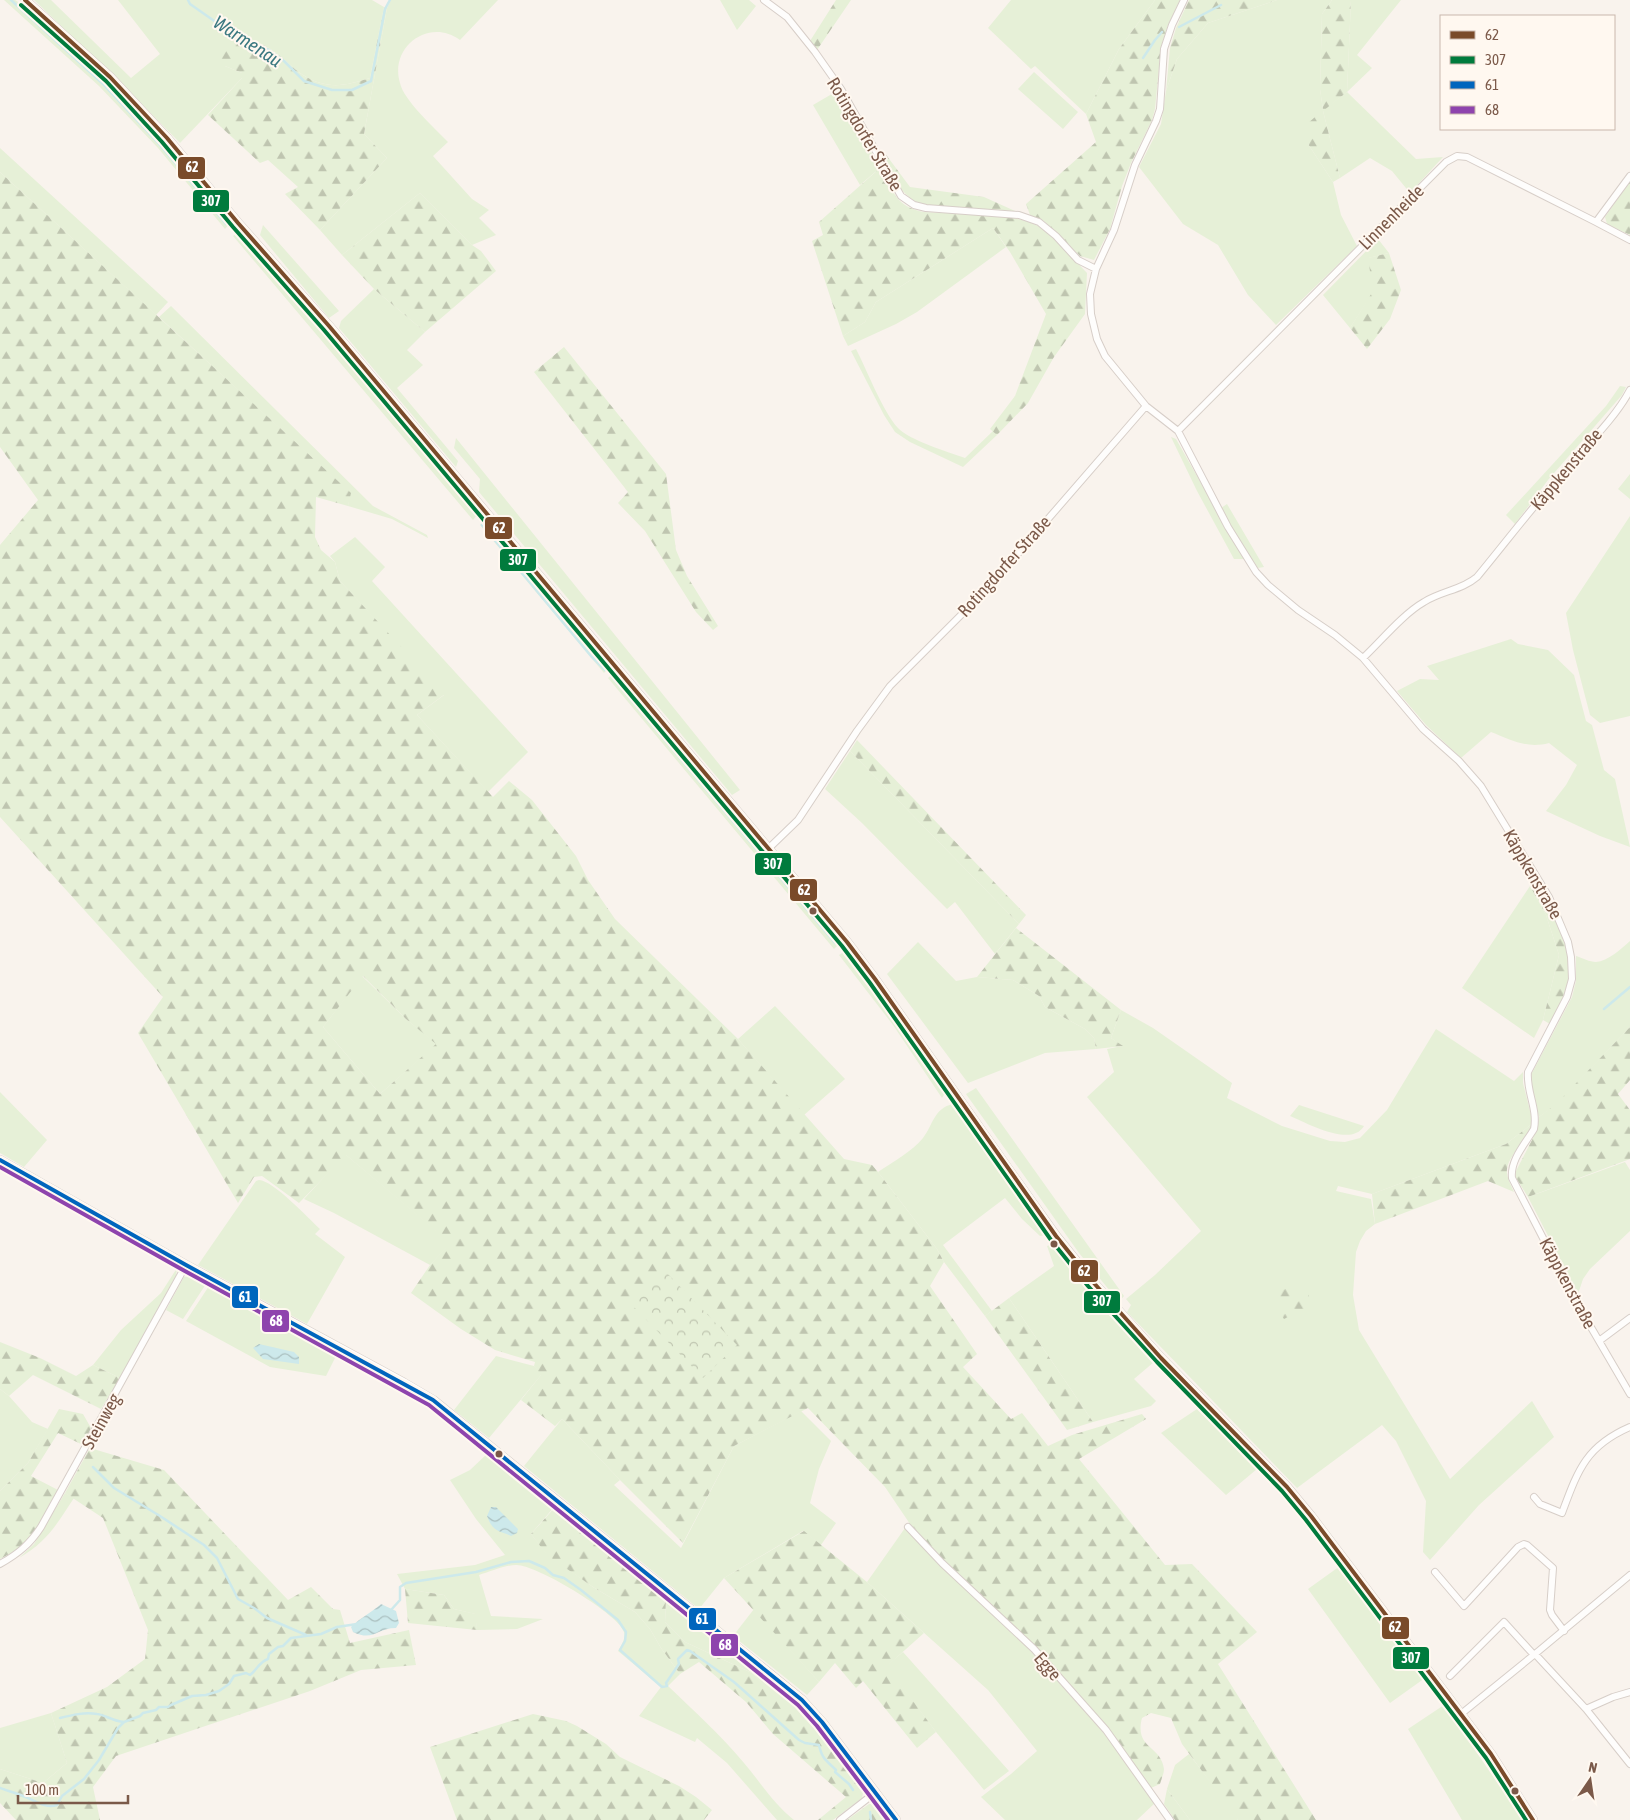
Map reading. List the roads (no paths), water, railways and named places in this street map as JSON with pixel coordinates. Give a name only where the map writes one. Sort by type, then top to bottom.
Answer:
[{"type":"main road","points":[[26,0],[110,77],[167,138],[238,224],[329,326],[847,942],[1056,1236],[1093,1282],[1161,1358],[1286,1487],[1315,1521],[1491,1754],[1533,1820]]},
{"type":"main road","points":[[0,1160],[433,1400],[802,1700],[822,1722],[896,1820]]},
{"type":"street","name":"Rotingdorfer Straße","points":[[764,0],[787,17],[815,52],[840,89],[901,196],[914,205],[926,208],[1016,214],[1039,222],[1056,236],[1078,260],[1096,269]]},
{"type":"street","points":[[1146,406],[1105,356],[1097,339],[1091,314],[1090,294],[1096,269],[1114,230],[1134,164],[1156,121],[1160,109],[1164,49],[1172,25],[1184,0]]},
{"type":"street","name":"Linnenheide","points":[[1178,431],[1446,162],[1457,156],[1467,157],[1596,222]]},
{"type":"street","points":[[1630,176],[1596,222],[1630,240]]},
{"type":"street","name":"Käppkenstraße","points":[[1363,658],[1412,610],[1424,601],[1470,583],[1477,577],[1554,482],[1608,420],[1630,390]]},
{"type":"street","name":"Rotingdorfer Straße","points":[[769,848],[798,820],[857,731],[890,686],[989,587],[1146,406]]},
{"type":"street","name":"Käppkenstraße","points":[[1146,406],[1178,431],[1228,527],[1256,572],[1268,585],[1298,610],[1363,658],[1423,729],[1459,761],[1481,786],[1549,897],[1568,942],[1572,969],[1570,989],[1528,1072],[1527,1082],[1534,1109],[1535,1123],[1534,1129],[1513,1163],[1512,1178],[1575,1300],[1630,1394]]},
{"type":"street","name":"Steinweg","points":[[0,1564],[25,1548],[41,1527],[190,1267]]},
{"type":"street","points":[[1599,1341],[1630,1318]]},
{"type":"street","points":[[1534,1497],[1540,1504],[1562,1512],[1582,1464],[1594,1449],[1617,1432],[1630,1427]]},
{"type":"street","name":"Egge","points":[[908,1527],[942,1563],[1034,1650],[1106,1730],[1170,1820]]},
{"type":"street","points":[[1435,1572],[1464,1606],[1518,1547],[1524,1544],[1527,1545],[1553,1568],[1550,1610],[1564,1631]]},
{"type":"street","points":[[1461,1714],[1630,1575]]},
{"type":"street","points":[[1450,1676],[1504,1622],[1586,1709],[1630,1764]]},
{"type":"street","points":[[1586,1709],[1630,1692]]},
{"type":"street","points":[[840,1820],[876,1792]]},
{"type":"water","points":[[259,1344],[294,1352],[299,1357],[299,1364],[263,1359],[253,1348]]},
{"type":"water","points":[[491,1507],[496,1507],[518,1529],[517,1533],[511,1536],[494,1528],[487,1516]]},
{"type":"water","points":[[381,1604],[396,1611],[399,1623],[396,1628],[366,1636],[353,1632],[351,1627]]},
{"type":"waterway","points":[[11,0],[102,83],[160,145],[226,224]]},
{"type":"waterway","name":"Warmenau","points":[[188,0],[190,4],[243,41],[269,50],[284,61],[304,81],[332,90],[352,90],[371,81],[385,9],[390,0]]},
{"type":"waterway","points":[[1179,27],[1221,5]]},
{"type":"waterway","points":[[1143,58],[1162,32]]},
{"type":"waterway","points":[[482,525],[591,656],[605,670]]},
{"type":"waterway","points":[[612,677],[835,943]]},
{"type":"waterway","points":[[1604,1009],[1630,987]]},
{"type":"waterway","points":[[93,1467],[114,1488],[204,1545],[217,1558],[238,1599],[267,1618],[306,1635]]},
{"type":"waterway","points":[[391,1610],[400,1600],[400,1587],[406,1583],[476,1572],[511,1562],[529,1561],[545,1568],[553,1575],[564,1578],[618,1620],[626,1632],[625,1641],[620,1650],[662,1687],[667,1686],[666,1683],[679,1664],[678,1659],[687,1650],[690,1651],[734,1682],[799,1740],[819,1745],[825,1759],[853,1790]]},
{"type":"waterway","points":[[0,1788],[44,1805],[57,1805],[62,1796],[84,1779],[124,1722],[143,1713],[156,1710],[159,1707],[168,1707],[192,1696],[206,1695],[219,1691],[229,1684],[234,1676],[246,1673],[250,1675],[262,1662],[268,1659],[269,1654],[278,1647],[283,1646],[291,1638],[321,1634],[337,1627],[357,1624]]},
{"type":"waterway","points":[[60,1718],[92,1713],[124,1722]]},
{"type":"waterway","points":[[870,1812],[871,1820]]}]
